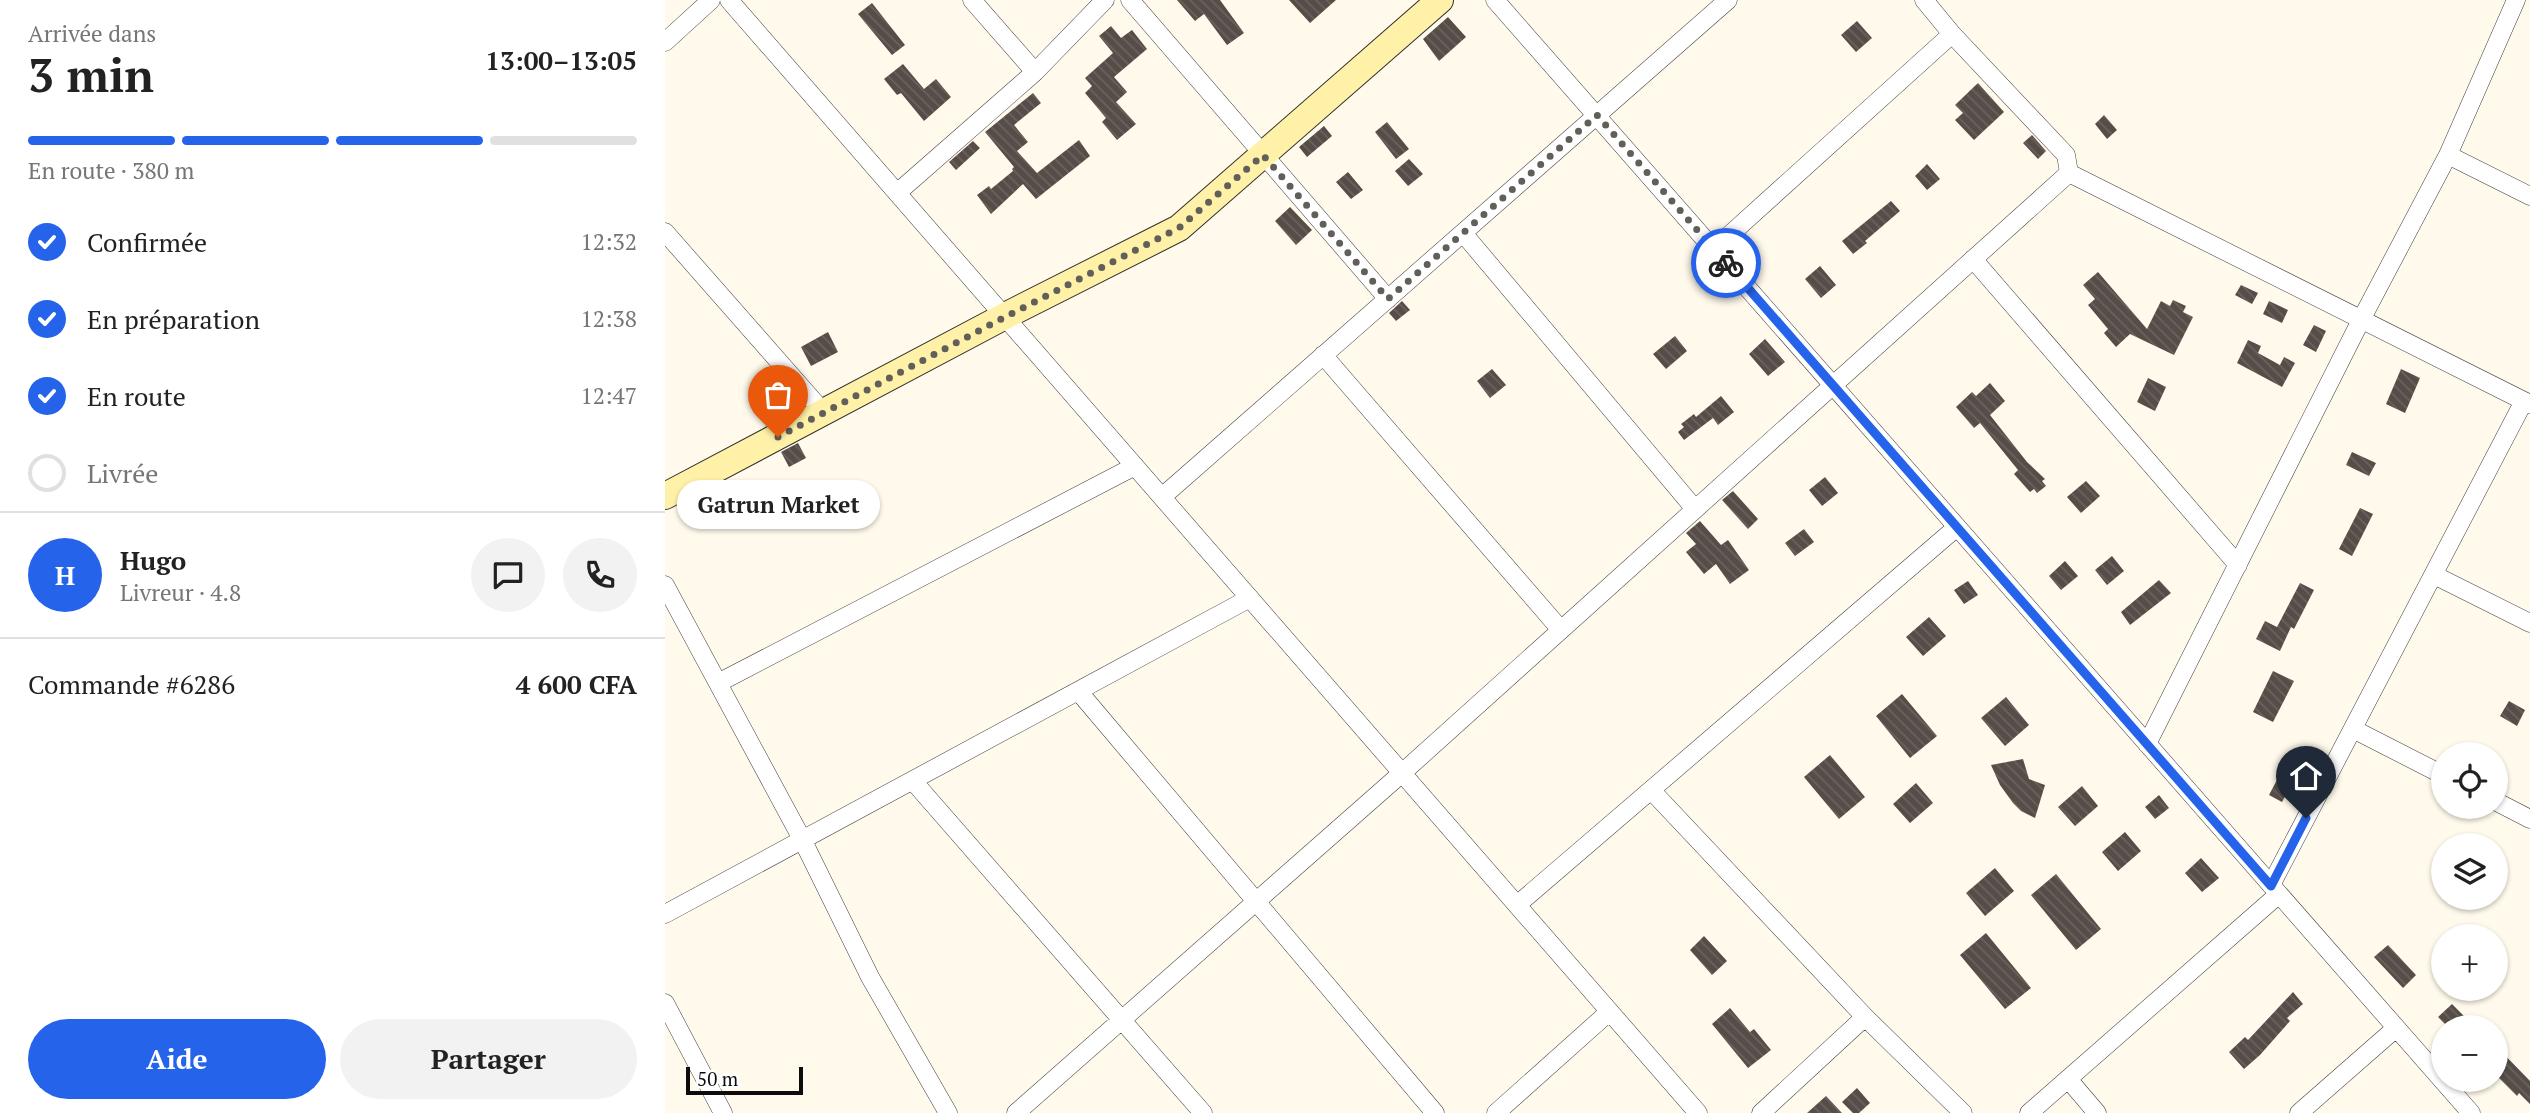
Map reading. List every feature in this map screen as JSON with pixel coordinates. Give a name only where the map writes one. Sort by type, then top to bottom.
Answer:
[{"type":"street","points":[[665,42],[711,0]]},
{"type":"street","points":[[729,0],[1698,1113]]},
{"type":"street","points":[[972,0],[1035,72]]},
{"type":"street","points":[[897,192],[1035,72],[1105,0]]},
{"type":"street","points":[[1131,0],[1388,299]]},
{"type":"street","points":[[665,496],[1179,228],[1440,0]]},
{"type":"street","points":[[1496,0],[2471,1113]]},
{"type":"street","points":[[1162,497],[1728,0]]},
{"type":"street","points":[[1924,0],[1952,34],[2066,155],[2069,173]]},
{"type":"street","points":[[2147,744],[2361,320],[2448,155],[2516,0]]},
{"type":"street","points":[[1714,249],[1952,34]]},
{"type":"street","points":[[2448,155],[2530,195]]},
{"type":"street","points":[[1016,1113],[1402,773],[2069,173]]},
{"type":"street","points":[[2029,1113],[2275,890],[2353,729],[2527,403],[2069,173]]},
{"type":"street","points":[[665,232],[824,413]]},
{"type":"street","points":[[1463,233],[1695,509]]},
{"type":"street","points":[[1973,259],[2238,565]]},
{"type":"street","points":[[1323,355],[1561,630]]},
{"type":"street","points":[[718,683],[1135,466]]},
{"type":"street","points":[[1517,905],[1957,527]]},
{"type":"street","points":[[2434,575],[2530,623]]},
{"type":"street","points":[[665,585],[803,841],[870,977],[948,1113]]},
{"type":"street","points":[[665,914],[1250,598]]},
{"type":"street","points":[[1079,692],[1435,1113]]},
{"type":"street","points":[[2353,729],[2431,769]]},
{"type":"street","points":[[913,781],[1203,1113]]},
{"type":"street","points":[[1651,790],[1865,1017],[1963,1113]]},
{"type":"street","points":[[2508,808],[2530,819]]},
{"type":"street","points":[[665,1003],[723,1113]]},
{"type":"street","points":[[1496,1113],[1609,1012]]},
{"type":"street","points":[[1761,1113],[1865,1017]]},
{"type":"street","points":[[2299,1113],[2396,1028]]},
{"type":"street","points":[[2068,1079],[2097,1113]]},
{"type":"building","points":[[1177,0],[1220,0],[1244,33],[1227,45],[1204,14],[1195,21]]},
{"type":"building","points":[[1289,0],[1336,0],[1310,23]]},
{"type":"building","points":[[872,3],[905,45],[892,55],[858,14]]},
{"type":"building","points":[[1448,17],[1466,37],[1439,61],[1423,39]]},
{"type":"building","points":[[1857,21],[1872,38],[1856,52],[1841,35]]},
{"type":"building","points":[[1111,26],[1121,38],[1132,30],[1147,49],[1114,77],[1127,92],[1116,102],[1136,124],[1117,140],[1102,122],[1106,118],[1085,93],[1092,86],[1085,78],[1113,53],[1099,36]]},
{"type":"building","points":[[903,64],[924,89],[936,79],[951,97],[924,121],[901,93],[897,95],[884,79]]},
{"type":"building","points":[[1978,83],[2004,112],[1974,140],[1955,120],[1963,113],[1955,105]]},
{"type":"building","points":[[1033,93],[1041,103],[1014,125],[1028,142],[1017,151],[1037,173],[1079,140],[1090,156],[1036,199],[1023,184],[991,214],[977,195],[989,186],[991,189],[1013,171],[1014,167],[985,132]]},
{"type":"building","points":[[2104,115],[2117,130],[2107,139],[2095,124]]},
{"type":"building","points":[[1387,122],[1409,149],[1396,159],[1375,132]]},
{"type":"building","points":[[1324,126],[1332,136],[1307,157],[1299,147]]},
{"type":"building","points":[[2032,135],[2046,151],[2038,159],[2023,143]]},
{"type":"building","points":[[973,141],[980,148],[956,170],[949,162]]},
{"type":"building","points":[[1409,159],[1423,174],[1408,186],[1395,171]]},
{"type":"building","points":[[1927,164],[1940,179],[1927,190],[1915,176]]},
{"type":"building","points":[[1348,172],[1363,190],[1351,199],[1336,182]]},
{"type":"building","points":[[1891,201],[1900,211],[1853,254],[1842,241]]},
{"type":"building","points":[[1290,207],[1312,230],[1296,245],[1275,221]]},
{"type":"building","points":[[1820,266],[1836,285],[1821,298],[1805,279]]},
{"type":"building","points":[[2098,272],[2147,329],[2161,301],[2170,306],[2173,300],[2186,306],[2183,312],[2193,317],[2174,355],[2130,334],[2116,347],[2104,333],[2108,329],[2088,305],[2095,299],[2083,285]]},
{"type":"building","points":[[2241,285],[2258,293],[2252,304],[2235,295]]},
{"type":"building","points":[[1402,301],[1410,310],[1396,321],[1389,313]]},
{"type":"building","points":[[2269,301],[2288,310],[2282,323],[2263,314]]},
{"type":"building","points":[[2314,325],[2326,331],[2316,352],[2303,345]]},
{"type":"building","points":[[828,332],[838,352],[811,366],[801,347]]},
{"type":"building","points":[[1675,336],[1687,351],[1666,369],[1653,354]]},
{"type":"building","points":[[1765,339],[1785,362],[1768,376],[1749,354]]},
{"type":"building","points":[[2248,340],[2261,346],[2258,353],[2280,365],[2284,357],[2295,363],[2282,387],[2237,363]]},
{"type":"building","points":[[1492,369],[1506,385],[1490,398],[1477,381]]},
{"type":"building","points":[[2401,369],[2420,378],[2405,413],[2386,404]]},
{"type":"building","points":[[2148,378],[2166,387],[2155,411],[2137,402]]},
{"type":"building","points":[[1990,383],[2005,401],[1990,415],[2027,462],[2045,479],[2042,481],[2046,486],[2037,493],[2034,489],[2030,492],[2014,474],[2018,470],[1980,423],[1974,428],[1956,407],[1972,392],[1976,396]]},
{"type":"building","points":[[1721,396],[1734,412],[1718,425],[1713,418],[1684,440],[1678,432],[1684,427],[1681,424],[1694,414],[1696,417]]},
{"type":"building","points":[[798,443],[806,458],[789,467],[781,452]]},
{"type":"building","points":[[2352,452],[2376,463],[2369,476],[2346,465]]},
{"type":"building","points":[[1825,477],[1838,493],[1822,506],[1809,490]]},
{"type":"building","points":[[2086,481],[2100,496],[2081,513],[2067,497]]},
{"type":"building","points":[[1733,491],[1758,519],[1748,529],[1722,500]]},
{"type":"building","points":[[2360,508],[2373,514],[2352,556],[2339,549]]},
{"type":"building","points":[[1700,521],[1721,545],[1728,540],[1749,570],[1730,584],[1716,564],[1704,574],[1686,552],[1696,544],[1686,533]]},
{"type":"building","points":[[1804,529],[1814,542],[1795,556],[1785,543]]},
{"type":"building","points":[[2112,556],[2124,571],[2107,585],[2095,570]]},
{"type":"building","points":[[2065,561],[2078,576],[2061,590],[2049,576]]},
{"type":"building","points":[[2159,580],[2171,593],[2130,625],[2121,612]]},
{"type":"building","points":[[1968,581],[1978,595],[1964,604],[1954,590]]},
{"type":"building","points":[[2300,583],[2314,590],[2280,651],[2256,639],[2265,621],[2277,627]]},
{"type":"building","points":[[1929,617],[1946,636],[1923,656],[1906,637]]},
{"type":"building","points":[[2273,671],[2294,681],[2273,722],[2253,712]]},
{"type":"building","points":[[1902,694],[1937,736],[1910,758],[1876,716]]},
{"type":"building","points":[[2006,697],[2029,725],[2005,746],[1981,718]]},
{"type":"building","points":[[2509,701],[2525,710],[2517,726],[2500,716]]},
{"type":"building","points":[[1830,755],[1865,797],[1839,819],[1804,777]]},
{"type":"building","points":[[2023,759],[2029,779],[2045,785],[2035,818],[2021,811],[2013,803],[2000,785],[1991,765]]},
{"type":"building","points":[[2278,778],[2291,785],[2282,802],[2269,795]]},
{"type":"building","points":[[1916,783],[1933,803],[1910,823],[1893,804]]},
{"type":"building","points":[[2082,786],[2098,806],[2075,826],[2058,807]]},
{"type":"building","points":[[2159,795],[2169,808],[2155,819],[2145,807]]},
{"type":"building","points":[[2125,832],[2141,851],[2118,871],[2102,852]]},
{"type":"building","points":[[2201,858],[2219,878],[2202,892],[2185,873]]},
{"type":"building","points":[[1995,868],[2014,891],[1985,916],[1966,893]]},
{"type":"building","points":[[2056,874],[2101,929],[2076,950],[2031,895]]},
{"type":"building","points":[[1986,933],[2031,988],[2005,1009],[1960,955]]},
{"type":"building","points":[[1704,936],[1727,961],[1712,975],[1690,950]]},
{"type":"building","points":[[2388,945],[2416,975],[2403,988],[2374,957]]},
{"type":"building","points":[[2293,992],[2303,1004],[2287,1018],[2290,1021],[2260,1055],[2244,1069],[2229,1052],[2245,1037],[2248,1040]]},
{"type":"building","points":[[2452,1004],[2463,1015],[2440,1015]]},
{"type":"building","points":[[1730,1008],[1750,1032],[1754,1029],[1771,1050],[1748,1068],[1712,1024]]},
{"type":"building","points":[[2508,1058],[2530,1081],[2530,1104],[2519,1093],[2517,1096],[2508,1087]]},
{"type":"building","points":[[1857,1088],[1870,1103],[1859,1113],[1853,1113],[1842,1102]]},
{"type":"building","points":[[1826,1096],[1842,1113],[1807,1113]]},
{"type":"way so far","points":[[778,437],[1179,228],[1263,155],[1388,299],[1597,115],[1726,263]]},
{"type":"place","name":"Gatrun Market","points":[[778,437]]},
{"type":"route","points":[[1726,263],[2271,886],[2306,818]]}]
